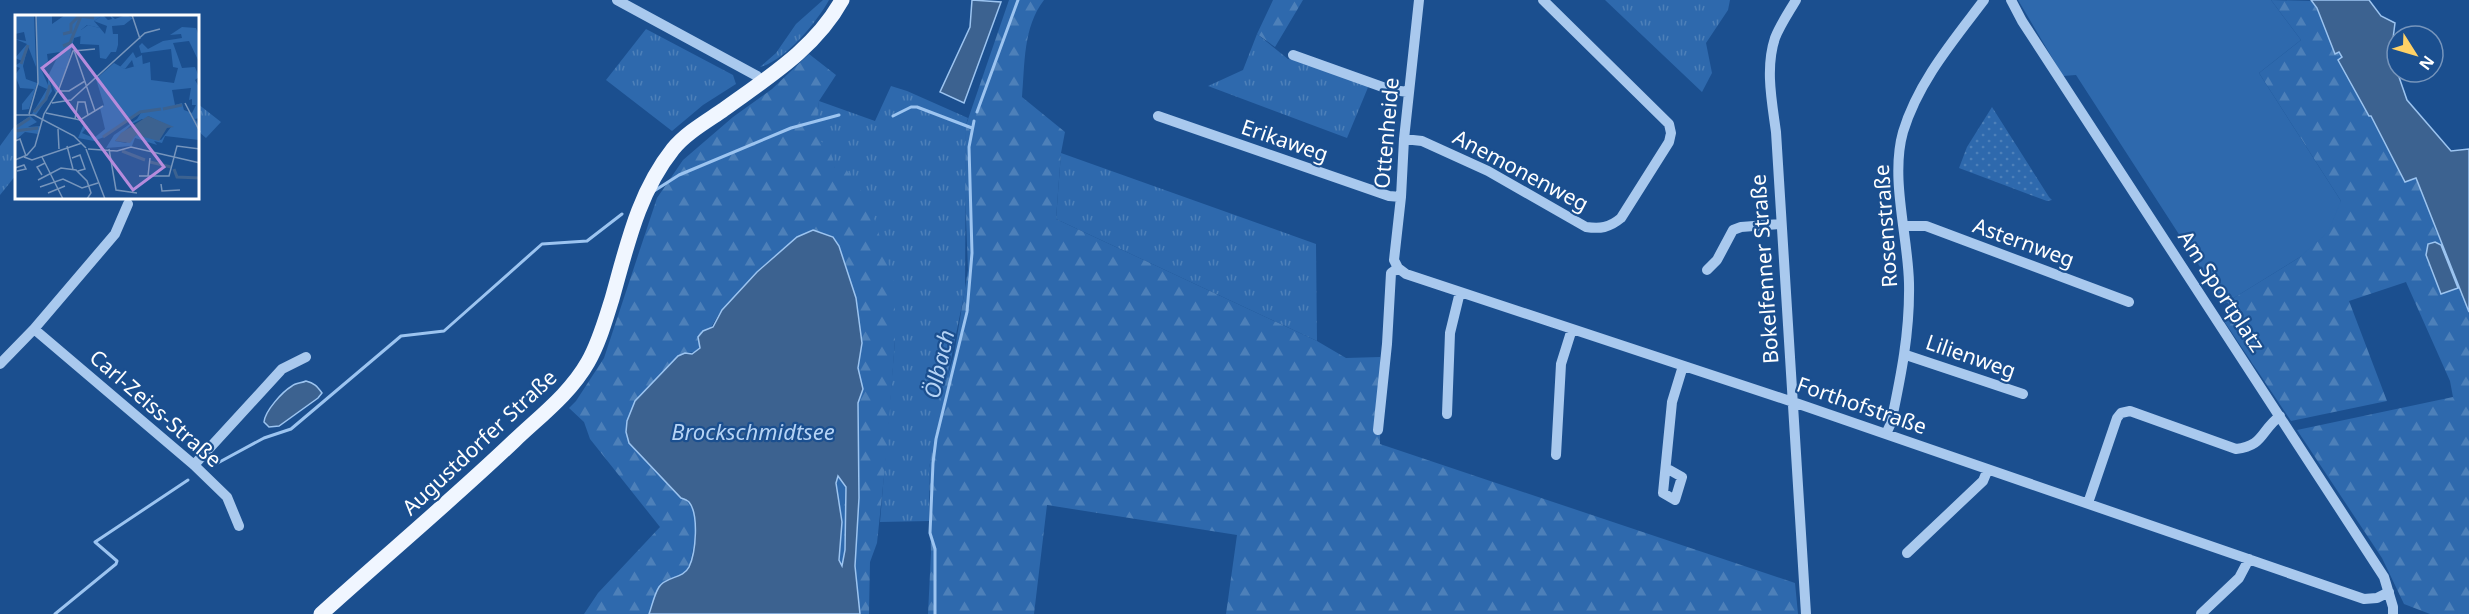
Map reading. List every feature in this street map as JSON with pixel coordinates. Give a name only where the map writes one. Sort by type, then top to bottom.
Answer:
[{"type":"main road","name":"Augustdorfer Straße","points":[[321,614],[484,470],[571,387],[588,362],[602,332],[641,202],[659,167],[676,146],[704,123],[762,82],[812,42],[831,19],[842,0]]},
{"type":"street","points":[[617,0],[757,76],[762,82]]},
{"type":"street","name":"Ottenheide","points":[[1377,430],[1387,344],[1391,273],[1398,268],[1394,260],[1419,0]]},
{"type":"street","name":"Anemonenweg","points":[[1404,139],[1422,141],[1488,171],[1586,226],[1601,229],[1614,224],[1621,218],[1669,142],[1671,133],[1669,124],[1543,0]]},
{"type":"street","name":"Bokelfenner Straße","points":[[1796,0],[1776,37],[1771,58],[1770,78],[1806,614]]},
{"type":"street","name":"Rosenstraße","points":[[1886,434],[1891,423],[1906,355],[1909,326],[1909,281],[1899,160],[1903,134],[1916,98],[1942,56],[1984,0]]},
{"type":"street","name":"Am Sportplatz","points":[[2011,0],[2022,21],[2384,577],[2393,610]]},
{"type":"street","points":[[1293,54],[1391,90],[1409,92]]},
{"type":"street","name":"Erikaweg","points":[[1158,116],[1389,196],[1401,197]]},
{"type":"street","points":[[0,364],[34,329],[115,234],[128,204]]},
{"type":"street","points":[[1707,270],[1717,260],[1733,230],[1741,227],[1781,224]]},
{"type":"street","name":"Asternweg","points":[[1905,226],[1926,226],[2129,302]]},
{"type":"street","points":[[1398,268],[1406,274],[1460,292],[1450,333],[1447,414]]},
{"type":"street","name":"Forthofstraße","points":[[1460,292],[1886,434],[2364,600],[2377,598],[2389,592]]},
{"type":"street","name":"Carl-Zeiss-Straße","points":[[34,329],[194,465],[227,497],[239,526]]},
{"type":"street","points":[[1556,455],[1561,364],[1572,329]]},
{"type":"street","name":"Lilienweg","points":[[1906,355],[2023,394]]},
{"type":"street","points":[[194,465],[282,369],[306,357]]},
{"type":"street","points":[[1666,468],[1672,402],[1683,366]]},
{"type":"street","points":[[2088,503],[2116,418],[2121,413],[2130,411],[2236,449],[2250,447],[2259,440],[2270,423],[2280,416]]},
{"type":"street","points":[[1907,553],[1983,481],[1988,469]]},
{"type":"street","points":[[2201,614],[2239,578],[2249,559]]},
{"type":"green space","points":[[823,0],[829,0],[799,40],[780,57],[760,67],[776,53],[796,24]]},
{"type":"green space","points":[[1009,0],[1044,0],[1032,22],[1029,34],[1022,97],[1065,132],[1061,153],[1056,219],[1317,341],[1346,358],[1380,357],[1380,444],[1795,583],[1798,614],[1226,614],[1237,535],[1047,505],[1034,614],[928,614],[931,553],[929,468],[943,392],[954,355],[968,270],[965,193],[966,125]]},
{"type":"green space","points":[[1273,0],[1303,0],[1275,47],[1257,34]]},
{"type":"green space","points":[[1605,0],[1730,0],[1728,10],[1706,43],[1712,73],[1702,92]]},
{"type":"green space","points":[[2018,0],[2271,0],[2301,40],[2259,73],[2341,201],[2328,232],[2300,257],[2224,304],[2076,75],[2063,76]]},
{"type":"green space","points":[[2271,0],[2313,1],[2405,182],[2416,178],[2469,312],[2469,614],[2430,614],[2404,604],[2382,558],[2297,430],[2453,397],[2450,381],[2406,282],[2349,301],[2387,401],[2291,421],[2224,321],[2235,314],[2227,302],[2300,257],[2341,201],[2259,73],[2301,40]]},
{"type":"green space","points":[[646,29],[733,75],[736,84],[703,105],[672,131],[606,80]]},
{"type":"green space","points":[[1257,34],[1288,59],[1302,61],[1369,85],[1347,138],[1208,86],[1243,70]]},
{"type":"green space","points":[[809,54],[836,75],[819,101],[816,135],[831,153],[835,168],[843,165],[869,202],[895,286],[895,340],[887,448],[877,543],[870,562],[869,614],[860,614],[855,566],[859,498],[858,403],[863,389],[858,368],[862,343],[856,298],[839,246],[832,237],[813,230],[788,245],[765,265],[719,314],[696,352],[685,353],[635,401],[654,468],[681,498],[690,503],[696,517],[689,568],[682,575],[665,582],[649,614],[584,614],[598,593],[660,527],[590,439],[584,422],[569,408],[604,358],[657,198],[683,160],[733,117],[772,89]]},
{"type":"green space","points":[[891,86],[968,118],[966,125],[965,290],[929,468],[929,521],[880,522],[895,340],[835,168],[815,135],[819,101],[875,121]]},
{"type":"green space","points":[[200,106],[221,122],[206,138],[200,133]]},
{"type":"green space","points":[[1992,107],[2052,200],[2047,201],[1959,168],[1967,147]]},
{"type":"green space","points":[[15,125],[15,176],[0,195],[0,146]]},
{"type":"green space","points":[[1061,153],[1316,244],[1317,341],[1056,219]]},
{"type":"green space","points":[[838,476],[846,487],[845,550],[842,566],[839,556],[842,517],[837,488]]},
{"type":"water","points":[[972,0],[1001,2],[964,103],[940,92],[970,27]]},
{"type":"water","points":[[2311,0],[2369,0],[2381,16],[2395,23],[2385,24],[2385,84],[2401,84],[2407,100],[2451,151],[2469,149],[2469,312],[2416,178],[2405,182],[2371,116],[2338,60],[2342,57],[2339,52],[2335,54],[2317,8]]},
{"type":"water","name":"Brockschmidtsee","points":[[813,230],[833,237],[839,246],[856,298],[862,343],[858,368],[863,389],[858,403],[859,498],[855,566],[860,614],[649,614],[654,597],[662,583],[683,574],[689,567],[695,543],[694,515],[689,502],[681,498],[629,443],[626,432],[627,421],[635,401],[678,356],[685,353],[692,354],[700,348],[698,337],[703,331],[713,327],[722,310],[757,272],[797,237]],"holes":[[[838,476],[846,487],[845,550],[842,566],[839,560],[842,522],[836,483]]]},
{"type":"water","points":[[2435,242],[2441,245],[2458,288],[2441,294],[2426,255],[2428,244]]},
{"type":"water","points":[[306,381],[315,385],[322,393],[318,398],[279,426],[269,427],[264,422],[275,402],[293,385]]},
{"type":"waterway","name":"Ölbach","points":[[977,112],[1018,0]]},
{"type":"waterway","points":[[893,116],[911,107],[917,107],[972,128]]},
{"type":"waterway","points":[[654,191],[679,175],[791,128],[839,115]]},
{"type":"waterway","name":"Ölbach","points":[[935,614],[935,549],[930,533],[933,463],[936,439],[967,312],[972,253],[969,147],[974,121]]},
{"type":"waterway","points":[[214,465],[264,438],[291,429],[401,336],[444,331],[542,244],[587,241],[622,214]]},
{"type":"waterway","points":[[55,614],[116,564],[117,561],[95,542],[188,480]]}]
